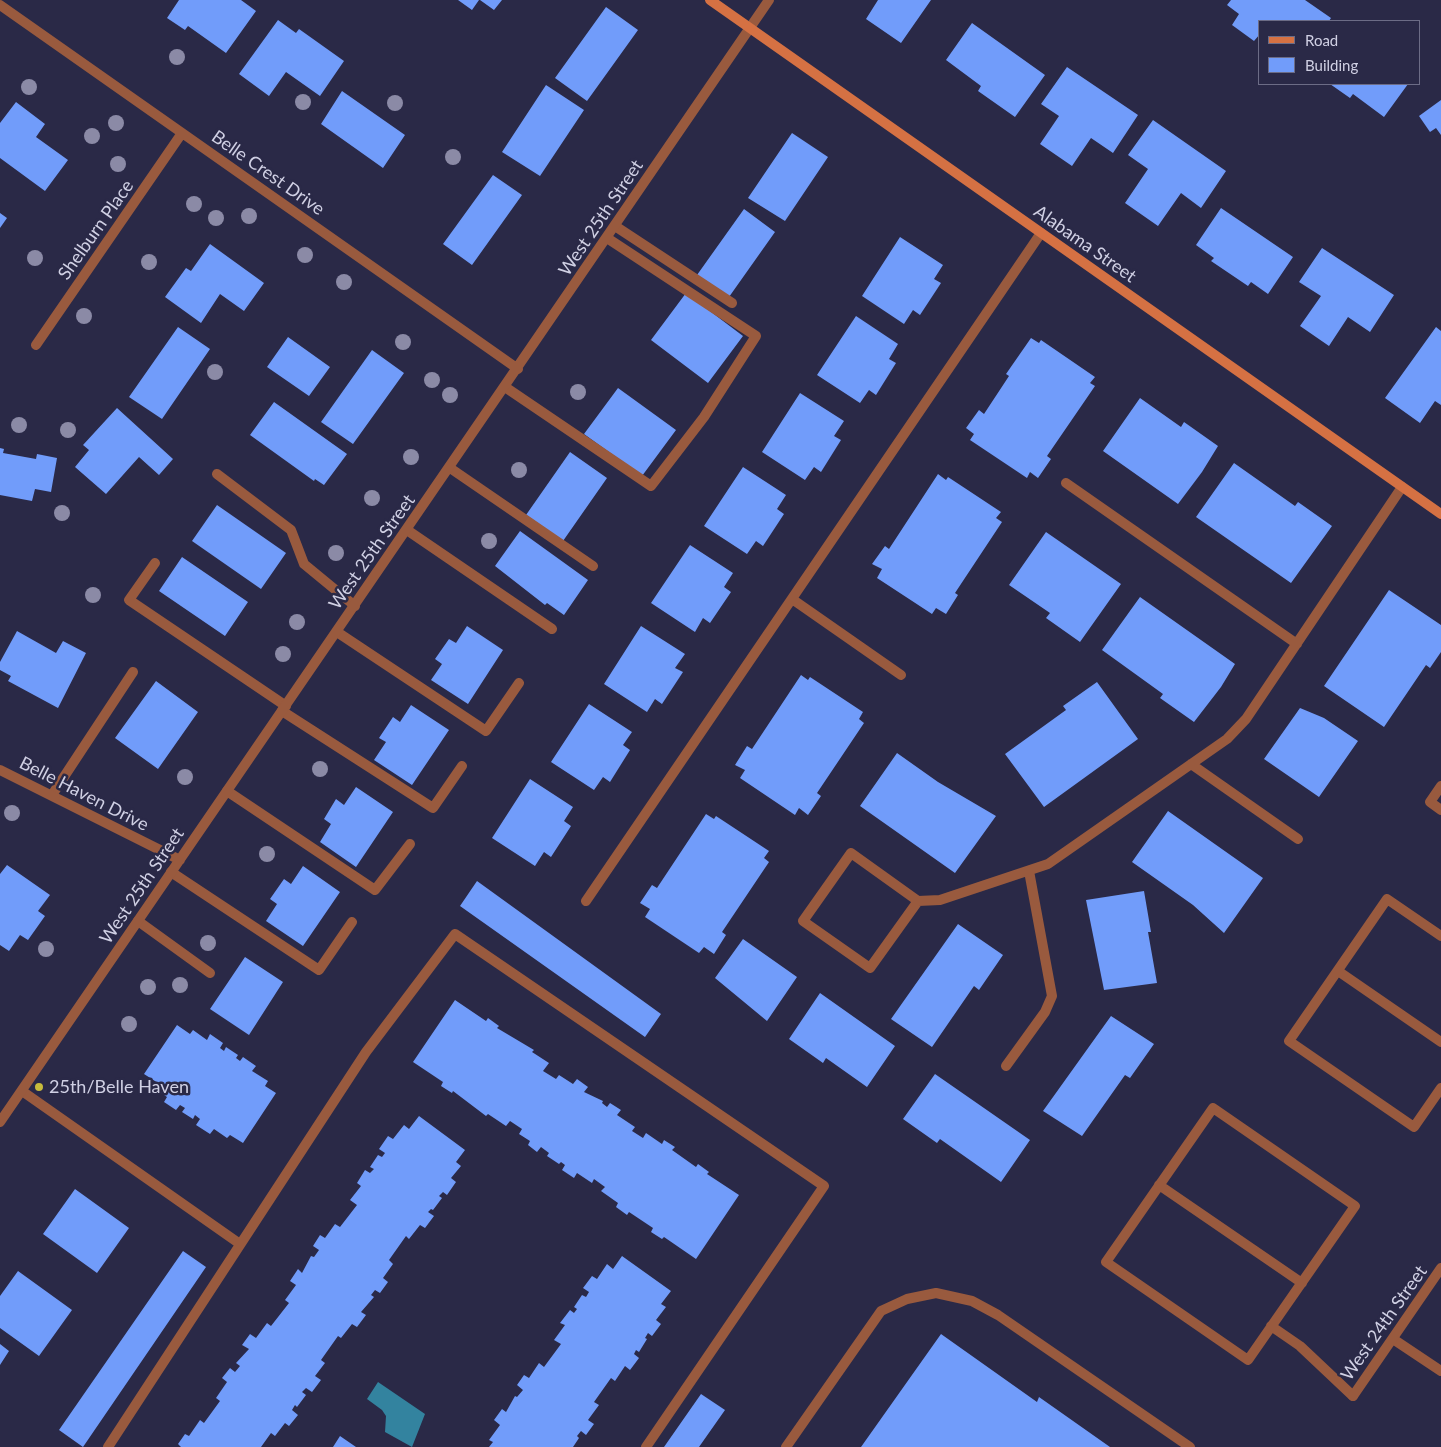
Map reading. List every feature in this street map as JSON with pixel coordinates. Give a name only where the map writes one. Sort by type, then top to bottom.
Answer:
[{"type":"street","name":"Alabama Street","points":[[710,0],[1441,514]]},
{"type":"street","name":"West 25th Street","points":[[0,1122],[769,0]]},
{"type":"street","name":"Belle Crest Drive","points":[[0,5],[518,368]]},
{"type":"street","name":"Shelburn Place","points":[[36,345],[182,133]]},
{"type":"street","points":[[615,226],[732,303]]},
{"type":"street","points":[[586,901],[1041,233]]},
{"type":"street","points":[[505,387],[651,486],[704,417],[756,336],[607,238]]},
{"type":"street","points":[[450,468],[593,566]]},
{"type":"street","points":[[217,474],[291,530],[304,564],[355,606]]},
{"type":"street","points":[[1066,483],[1297,644]]},
{"type":"street","points":[[918,901],[870,968],[803,921],[851,853],[918,901],[940,900],[1048,864],[1227,739],[1246,718],[1402,487]]},
{"type":"street","points":[[407,530],[552,629]]},
{"type":"street","points":[[155,563],[129,600],[284,708],[433,808],[462,766]]},
{"type":"street","points":[[792,599],[901,675]]},
{"type":"street","points":[[337,632],[486,731],[519,683]]},
{"type":"street","points":[[52,796],[133,672]]},
{"type":"street","points":[[1191,764],[1298,840]]},
{"type":"street","name":"Belle Haven Drive","points":[[0,770],[180,860]]},
{"type":"street","points":[[1441,786],[1430,802],[1441,810]]},
{"type":"street","points":[[227,791],[375,890],[410,844]]},
{"type":"street","points":[[1006,1066],[1046,1012],[1052,996],[1029,871]]},
{"type":"street","points":[[171,872],[319,970],[352,922]]},
{"type":"street","points":[[1441,936],[1387,899],[1289,1041],[1414,1127],[1441,1088]]},
{"type":"street","points":[[138,921],[210,973]]},
{"type":"street","points":[[108,1447],[366,1052],[455,934],[824,1186],[646,1447]]},
{"type":"street","points":[[1338,971],[1441,1042]]},
{"type":"street","points":[[22,1090],[240,1244]]},
{"type":"street","points":[[1213,1108],[1355,1206],[1248,1360],[1106,1262],[1159,1185],[1213,1108]]},
{"type":"street","points":[[1159,1185],[1302,1283]]},
{"type":"street","name":"West 24th Street","points":[[1271,1326],[1300,1346],[1353,1396],[1441,1268]]},
{"type":"street","points":[[786,1447],[881,1311],[907,1298],[936,1293],[972,1301],[998,1315],[1190,1447]]},
{"type":"street","points":[[1393,1339],[1441,1372]]},
{"type":"water","points":[[378,1382],[425,1414],[412,1447],[385,1432],[386,1416],[382,1410],[367,1399]]},
{"type":"building","points":[[179,0],[241,0],[256,11],[226,53],[188,26],[185,30],[167,18]]},
{"type":"building","points":[[458,0],[479,0],[472,10]]},
{"type":"building","points":[[480,0],[502,0],[494,10]]},
{"type":"building","points":[[878,0],[931,0],[901,43],[866,19]]},
{"type":"building","points":[[1231,0],[1305,0],[1331,18],[1330,20],[1258,20],[1258,36],[1254,41],[1232,25],[1239,14],[1227,5]]},
{"type":"building","points":[[606,7],[638,30],[587,101],[555,78]]},
{"type":"building","points":[[278,20],[296,33],[299,29],[344,61],[320,96],[286,72],[269,96],[239,74]]},
{"type":"building","points":[[972,23],[1045,75],[1015,117],[978,91],[981,86],[946,60]]},
{"type":"building","points":[[1067,67],[1138,115],[1113,153],[1091,138],[1072,166],[1040,144],[1059,116],[1041,104]]},
{"type":"building","points":[[546,85],[584,110],[540,176],[502,152]]},
{"type":"building","points":[[1331,85],[1407,85],[1384,117],[1353,94],[1350,98]]},
{"type":"building","points":[[342,91],[405,135],[383,168],[321,124]]},
{"type":"building","points":[[1441,100],[1441,135],[1436,128],[1430,132],[1419,116]]},
{"type":"building","points":[[16,102],[45,124],[36,137],[68,160],[45,191],[0,158],[0,123]]},
{"type":"building","points":[[1153,120],[1226,171],[1201,208],[1181,193],[1158,226],[1125,203],[1148,169],[1128,155]]},
{"type":"building","points":[[792,133],[828,157],[785,221],[748,198]]},
{"type":"building","points":[[493,175],[522,195],[472,265],[443,244]]},
{"type":"building","points":[[1221,208],[1293,257],[1268,294],[1251,282],[1248,286],[1211,261],[1214,258],[1196,245]]},
{"type":"building","points":[[744,209],[775,232],[729,297],[697,275]]},
{"type":"building","points":[[0,213],[7,218],[0,228]]},
{"type":"building","points":[[900,237],[943,265],[934,279],[941,283],[920,315],[913,310],[904,324],[862,296]]},
{"type":"building","points":[[210,244],[264,283],[244,311],[220,294],[201,323],[165,297],[186,268],[191,271]]},
{"type":"building","points":[[1322,248],[1394,295],[1370,332],[1348,317],[1329,346],[1300,326],[1321,296],[1299,282]]},
{"type":"building","points":[[686,293],[743,336],[708,383],[651,340]]},
{"type":"building","points":[[856,316],[898,344],[889,359],[896,363],[876,395],[869,390],[860,403],[817,375]]},
{"type":"building","points":[[178,327],[210,349],[162,419],[129,397]]},
{"type":"building","points":[[1436,327],[1441,331],[1441,405],[1435,401],[1420,423],[1385,398]]},
{"type":"building","points":[[288,337],[330,367],[309,396],[267,367]]},
{"type":"building","points":[[1031,338],[1039,343],[1041,340],[1095,377],[1090,383],[1095,386],[1047,456],[1051,459],[1038,478],[1030,472],[1027,478],[970,440],[974,434],[966,428],[979,410],[984,414],[1009,376],[1006,374]]},
{"type":"building","points":[[372,350],[404,373],[353,444],[321,422]]},
{"type":"building","points":[[618,388],[676,430],[642,476],[584,434]]},
{"type":"building","points":[[800,393],[844,421],[834,436],[841,440],[821,472],[814,467],[805,480],[762,452]]},
{"type":"building","points":[[1140,398],[1181,427],[1184,422],[1218,446],[1202,472],[1178,504],[1103,451]]},
{"type":"building","points":[[274,402],[347,454],[324,485],[315,479],[314,481],[250,435]]},
{"type":"building","points":[[117,408],[173,459],[159,475],[139,457],[106,494],[75,467],[89,450],[83,445]]},
{"type":"building","points":[[0,448],[4,449],[3,453],[36,459],[37,454],[57,458],[51,492],[35,489],[32,501],[0,495]]},
{"type":"building","points":[[570,452],[607,478],[563,541],[526,515]]},
{"type":"building","points":[[1234,463],[1295,506],[1298,502],[1332,526],[1291,583],[1196,517]]},
{"type":"building","points":[[743,467],[786,495],[777,509],[784,514],[763,546],[756,541],[747,554],[704,526]]},
{"type":"building","points":[[938,474],[946,480],[948,477],[1001,512],[996,518],[1002,522],[955,593],[958,595],[946,614],[936,608],[932,614],[877,578],[882,569],[872,564],[885,546],[889,549]]},
{"type":"building","points":[[217,505],[286,553],[261,589],[192,541]]},
{"type":"building","points":[[520,531],[588,580],[564,615],[547,603],[545,605],[495,566]]},
{"type":"building","points":[[1046,532],[1121,584],[1080,642],[1046,618],[1050,613],[1009,585]]},
{"type":"building","points":[[690,545],[733,573],[724,587],[731,592],[710,623],[703,618],[695,632],[651,603]]},
{"type":"building","points":[[182,557],[248,602],[225,636],[159,591]]},
{"type":"building","points":[[1389,590],[1441,625],[1441,652],[1430,668],[1426,665],[1384,727],[1324,686]]},
{"type":"building","points":[[1140,597],[1235,664],[1221,687],[1194,722],[1160,698],[1163,694],[1102,650]]},
{"type":"building","points":[[467,626],[503,650],[468,704],[431,680],[442,664],[435,659],[449,639],[456,643]]},
{"type":"building","points":[[641,626],[685,654],[675,668],[683,672],[662,704],[655,699],[647,712],[604,684]]},
{"type":"building","points":[[17,631],[56,653],[63,641],[86,653],[58,708],[8,681],[11,676],[0,670],[0,662]]},
{"type":"building","points":[[801,675],[808,680],[810,677],[863,712],[859,719],[864,723],[817,793],[821,796],[808,815],[799,808],[795,815],[740,778],[745,770],[735,765],[747,746],[752,749]]},
{"type":"building","points":[[156,681],[198,712],[158,769],[115,738]]},
{"type":"building","points":[[1097,682],[1138,739],[1044,807],[1005,754],[1066,710],[1063,706]]},
{"type":"building","points":[[589,704],[632,732],[623,745],[630,750],[610,782],[603,777],[594,790],[551,762]]},
{"type":"building","points":[[411,705],[449,730],[412,785],[374,760],[386,742],[379,738],[393,717],[400,722]]},
{"type":"building","points":[[1300,708],[1324,718],[1358,741],[1319,797],[1264,759]]},
{"type":"building","points":[[897,753],[938,782],[996,816],[955,873],[860,806]]},
{"type":"building","points":[[530,779],[573,807],[564,821],[571,826],[551,857],[544,852],[535,866],[492,838]]},
{"type":"building","points":[[356,787],[393,812],[356,867],[320,842],[331,824],[324,819],[336,799],[344,805]]},
{"type":"building","points":[[1168,811],[1263,878],[1224,933],[1193,905],[1132,862]]},
{"type":"building","points":[[706,814],[714,819],[716,816],[769,851],[764,858],[769,862],[722,932],[726,935],[714,954],[704,947],[699,953],[645,917],[650,909],[640,903],[652,885],[657,888]]},
{"type":"building","points":[[7,865],[50,895],[38,911],[45,916],[28,940],[20,935],[9,951],[0,945],[0,874]]},
{"type":"building","points":[[303,866],[340,892],[303,946],[266,921],[277,904],[270,899],[284,879],[291,884]]},
{"type":"building","points":[[477,881],[661,1014],[645,1037],[460,906]]},
{"type":"building","points":[[1144,891],[1151,932],[1148,932],[1157,983],[1104,990],[1086,900]]},
{"type":"building","points":[[958,924],[1003,955],[979,990],[974,986],[932,1047],[891,1019]]},
{"type":"building","points":[[743,939],[797,977],[767,1021],[715,978]]},
{"type":"building","points":[[245,957],[283,982],[249,1035],[210,1009]]},
{"type":"building","points":[[820,993],[895,1046],[867,1087],[826,1058],[823,1063],[789,1039]]},
{"type":"building","points":[[455,1000],[486,1021],[488,1018],[499,1026],[497,1028],[534,1050],[532,1052],[549,1063],[543,1071],[556,1079],[559,1075],[573,1084],[577,1079],[588,1087],[584,1092],[603,1101],[602,1103],[607,1107],[610,1103],[621,1110],[617,1115],[635,1127],[632,1131],[643,1138],[646,1133],[662,1144],[664,1140],[675,1147],[672,1150],[696,1167],[698,1164],[709,1172],[707,1174],[739,1195],[696,1259],[664,1237],[662,1239],[651,1232],[653,1228],[629,1212],[627,1215],[616,1207],[618,1203],[601,1191],[605,1187],[594,1179],[592,1183],[577,1173],[574,1178],[562,1170],[565,1165],[561,1162],[559,1164],[547,1156],[549,1153],[541,1147],[537,1152],[528,1145],[530,1141],[519,1134],[522,1129],[510,1121],[506,1126],[488,1114],[486,1116],[453,1091],[452,1093],[441,1086],[443,1082],[413,1062]]},
{"type":"building","points":[[1111,1016],[1154,1044],[1130,1078],[1125,1075],[1082,1136],[1043,1111]]},
{"type":"building","points":[[177,1025],[190,1034],[193,1030],[207,1040],[210,1034],[223,1043],[220,1048],[224,1051],[226,1047],[238,1055],[236,1058],[240,1061],[243,1057],[256,1066],[252,1071],[268,1081],[265,1086],[276,1093],[243,1143],[230,1135],[227,1138],[214,1129],[210,1134],[196,1125],[200,1119],[195,1115],[193,1119],[182,1112],[185,1108],[180,1105],[176,1110],[164,1102],[167,1097],[154,1088],[158,1083],[144,1074]]},
{"type":"building","points":[[935,1074],[1030,1140],[1001,1182],[940,1139],[937,1143],[903,1119]]},
{"type":"building","points":[[419,1116],[465,1150],[456,1162],[461,1166],[451,1178],[456,1182],[447,1195],[443,1192],[439,1196],[442,1198],[433,1210],[431,1209],[428,1212],[434,1216],[425,1228],[420,1225],[409,1239],[406,1236],[389,1260],[393,1264],[383,1278],[388,1282],[380,1293],[375,1290],[371,1295],[374,1297],[361,1312],[366,1315],[357,1327],[352,1324],[341,1338],[338,1336],[321,1360],[325,1363],[315,1376],[321,1380],[312,1392],[306,1388],[302,1392],[306,1395],[297,1407],[295,1405],[292,1410],[298,1415],[289,1426],[285,1423],[275,1436],[271,1433],[261,1447],[181,1447],[178,1444],[185,1434],[189,1436],[200,1420],[204,1423],[220,1401],[216,1398],[227,1382],[222,1378],[230,1368],[235,1372],[240,1366],[236,1363],[249,1349],[242,1345],[250,1334],[256,1338],[267,1323],[271,1326],[289,1303],[285,1300],[296,1285],[290,1281],[298,1269],[302,1273],[311,1256],[314,1257],[319,1250],[313,1246],[320,1235],[325,1238],[335,1224],[340,1227],[357,1205],[350,1200],[361,1186],[357,1183],[365,1170],[370,1173],[374,1169],[370,1167],[378,1155],[382,1157],[385,1153],[379,1149],[388,1136],[393,1139],[404,1125],[409,1129]]},
{"type":"building","points":[[75,1189],[129,1228],[97,1273],[43,1234]]},
{"type":"building","points":[[183,1251],[206,1267],[83,1447],[59,1430]]},
{"type":"building","points":[[622,1256],[671,1291],[661,1304],[666,1307],[656,1320],[661,1324],[652,1336],[648,1333],[645,1338],[647,1339],[639,1352],[636,1350],[634,1354],[639,1358],[630,1370],[625,1366],[615,1381],[611,1378],[594,1402],[599,1405],[588,1420],[594,1424],[586,1435],[581,1431],[573,1447],[489,1447],[493,1442],[489,1440],[500,1425],[494,1420],[502,1409],[506,1412],[515,1396],[517,1397],[523,1390],[517,1385],[524,1375],[529,1378],[539,1363],[544,1367],[561,1344],[554,1340],[565,1325],[560,1323],[570,1310],[574,1313],[577,1309],[574,1307],[582,1295],[586,1297],[589,1292],[583,1288],[592,1276],[597,1279],[607,1264],[613,1269]]},
{"type":"building","points":[[18,1271],[72,1310],[39,1356],[0,1328],[0,1296]]},
{"type":"building","points":[[941,1334],[1037,1402],[1039,1397],[1110,1447],[861,1447]]},
{"type":"building","points":[[0,1344],[9,1351],[0,1365]]},
{"type":"building","points":[[701,1394],[725,1410],[699,1447],[664,1447]]},
{"type":"building","points":[[340,1436],[356,1447],[333,1447]]},
{"type":"place","name":"25th/Belle Haven","points":[[39,1087]]}]
